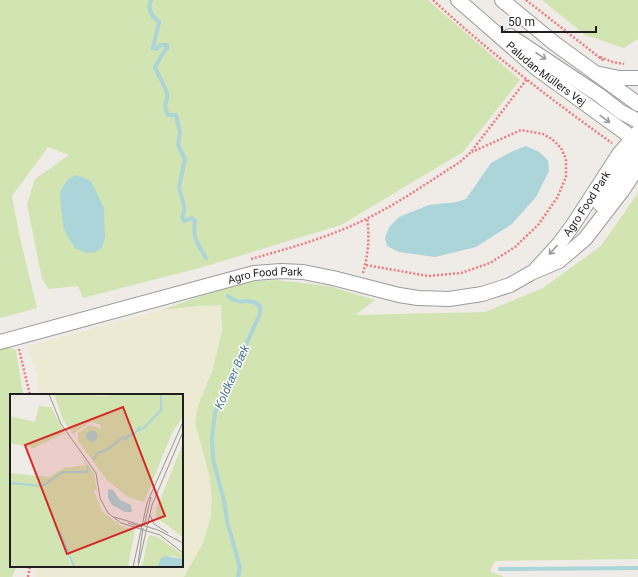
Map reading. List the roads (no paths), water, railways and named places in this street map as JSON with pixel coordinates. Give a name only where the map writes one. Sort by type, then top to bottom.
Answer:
[{"type":"street","points":[[502,0],[554,43],[638,104]]},
{"type":"street","points":[[460,2],[599,95],[621,112],[638,121]]},
{"type":"street","name":"Paludan-Müllers Vej","points":[[460,2],[536,68],[637,140]]},
{"type":"street","points":[[594,72],[607,76],[628,79],[638,78]]},
{"type":"street","points":[[559,261],[637,140]]},
{"type":"street","name":"Agro Food Park","points":[[531,273],[558,244],[573,225],[619,154],[637,140]]},
{"type":"street","name":"Agro Food Park","points":[[0,342],[254,273],[281,271],[303,272],[399,295],[418,298],[449,299],[482,294],[510,285],[531,273],[559,261],[585,239],[622,191],[638,167]]},
{"type":"water","points":[[526,146],[539,152],[548,160],[549,171],[536,197],[512,224],[476,247],[435,257],[399,252],[387,246],[385,238],[389,227],[399,217],[429,205],[457,202],[466,199],[491,163]]},
{"type":"water","points":[[76,175],[91,181],[104,208],[105,237],[102,248],[95,252],[87,253],[75,248],[64,230],[60,194],[68,179]]},
{"type":"waterway","name":"Koldkær Bæk","points":[[151,0],[149,7],[150,12],[159,22],[153,48],[156,49],[161,45],[167,45],[167,48],[155,67],[166,90],[167,97],[165,108],[168,115],[176,115],[180,132],[178,145],[185,159],[179,187],[184,206],[182,218],[184,221],[192,218],[195,221],[195,236],[198,245],[206,258]]},
{"type":"waterway","name":"Koldkær Bæk","points":[[228,296],[241,302],[252,301],[260,306],[260,314],[215,413],[212,437],[213,459],[224,501],[227,521],[240,568],[238,577]]},
{"type":"waterway","points":[[500,569],[638,568]]}]
